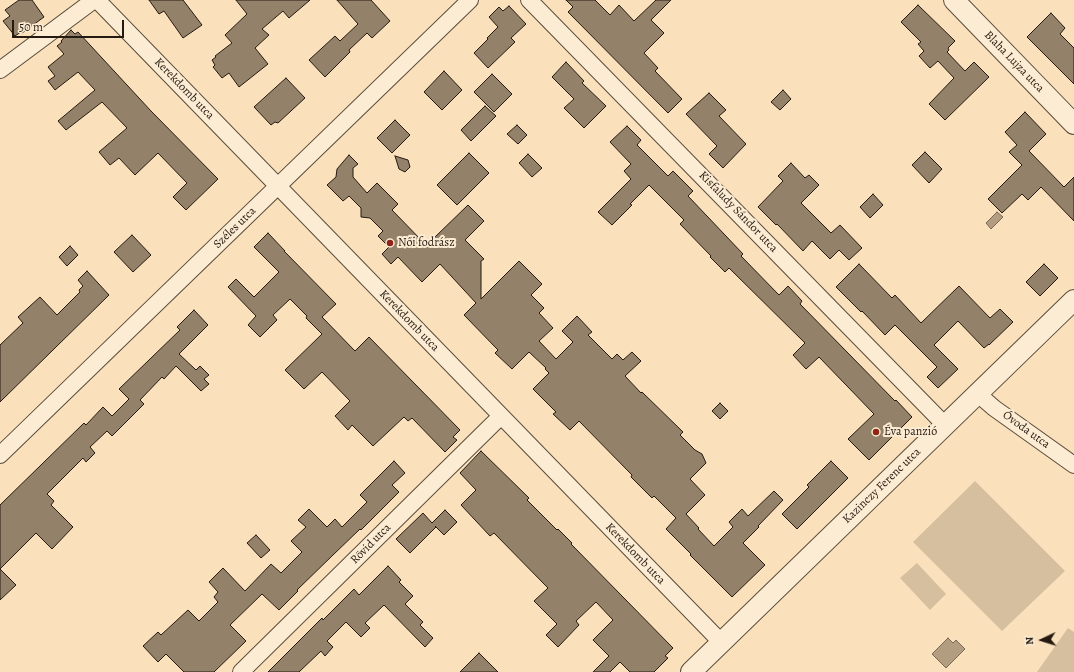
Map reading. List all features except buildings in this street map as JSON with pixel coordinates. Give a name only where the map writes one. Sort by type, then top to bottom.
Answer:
[{"type":"street","points":[[0,70],[94,0]]},
{"type":"street","name":"Kerekdomb utca","points":[[97,0],[721,642]]},
{"type":"street","name":"Széles utca","points":[[0,455],[470,0]]},
{"type":"street","name":"Kisfaludy Sándor utca","points":[[529,0],[945,425]]},
{"type":"street","name":"Blaha Lujza utca","points":[[954,0],[1074,124]]},
{"type":"street","name":"Kazinczy Ferenc utca","points":[[691,672],[1074,300]]},
{"type":"street","name":"Óvoda utca","points":[[978,394],[994,408],[1074,465]]},
{"type":"street","name":"Rövid utca","points":[[241,672],[501,416]]},
{"type":"shaded area","points":[[997,212],[1003,217],[991,229],[986,223]]},
{"type":"shaded area","points":[[975,481],[1065,571],[1002,631],[913,542]]},
{"type":"shaded area","points":[[917,563],[946,594],[930,610],[900,578]]},
{"type":"shaded area","points":[[1068,628],[1074,632],[1074,672],[1037,672]]},
{"type":"shaded area","points":[[948,638],[953,643],[956,640],[965,649],[946,668],[932,654]]},
{"type":"place","name":"Női fodrász","points":[[390,243]]},
{"type":"place","name":"Éva panzió","points":[[876,432]]}]
